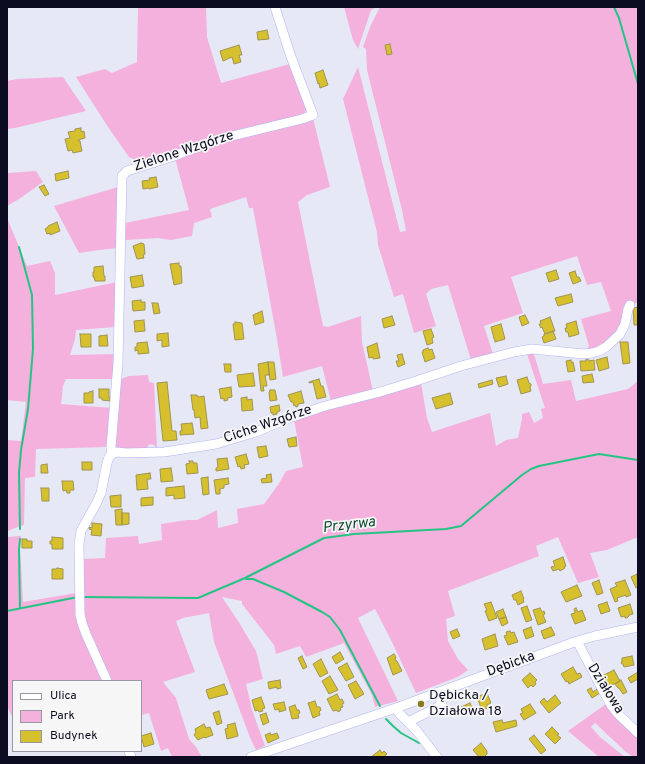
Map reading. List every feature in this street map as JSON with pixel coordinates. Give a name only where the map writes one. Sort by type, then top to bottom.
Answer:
[{"type":"street","name":"Zielone Wzgórze","points":[[112,454],[111,447],[118,363],[122,176],[127,171],[220,139],[313,115],[290,54],[275,7]]},
{"type":"street","name":"Ciche Wzgórze","points":[[112,454],[117,452],[170,451],[221,442],[256,432],[289,418],[325,406],[388,390],[461,366],[514,352],[532,350],[584,354],[599,351],[606,347],[620,334],[625,324],[630,305]]},
{"type":"street","points":[[107,680],[86,634],[80,614],[79,535],[101,493],[107,463],[112,454]]},
{"type":"street","name":"Dębicka","points":[[250,757],[262,755],[396,708],[577,641],[638,627]]},
{"type":"street","name":"Działowa","points":[[577,641],[611,705],[618,714],[638,733]]},
{"type":"street","points":[[408,722],[442,705],[438,692]]},
{"type":"street","points":[[396,708],[437,757]]},
{"type":"green space","points":[[138,7],[206,7],[207,37],[221,83],[290,64],[307,108],[304,114],[140,162],[129,157],[76,77],[105,69],[112,73],[137,62]]},
{"type":"green space","points":[[344,7],[377,7],[371,10],[358,49],[353,40]]},
{"type":"green space","points":[[380,7],[638,7],[638,302],[633,305],[631,300],[625,310],[620,329],[596,351],[587,349],[589,346],[581,319],[611,311],[601,282],[587,285],[577,256],[511,277],[523,313],[484,326],[493,354],[471,360],[448,285],[431,289],[426,294],[436,326],[414,333],[403,294],[394,297],[378,245],[377,232],[343,99],[358,67],[400,232],[406,231],[367,70],[366,49],[363,47],[370,27]]},
{"type":"green space","points":[[63,77],[86,111],[7,129],[7,81],[17,79]]},
{"type":"green space","points":[[313,118],[330,187],[307,195],[298,202],[323,326],[328,327],[361,316],[362,342],[373,391],[331,401],[322,366],[283,377],[253,208],[249,208],[246,197],[210,209],[212,217],[194,223],[192,236],[171,240],[158,238],[125,240],[125,223],[189,210],[175,158],[230,139]]},
{"type":"green space","points":[[7,169],[8,173],[36,171],[43,182],[7,206]]},
{"type":"green space","points":[[118,187],[118,248],[79,253],[54,206]]},
{"type":"green space","points":[[7,218],[27,266],[50,261],[55,273],[55,295],[117,282],[115,327],[76,330],[70,355],[115,354],[114,379],[66,379],[63,386],[61,404],[112,408],[107,447],[36,449],[35,477],[25,478],[24,525],[7,531],[7,440],[21,441],[26,402],[7,400]]},
{"type":"green space","points":[[527,354],[534,354],[543,384],[571,380],[576,401],[628,389],[638,381],[638,537],[607,550],[590,553],[599,577],[578,583],[558,537],[536,546],[539,556],[448,591],[455,616],[446,619],[448,641],[458,659],[468,670],[458,677],[416,693],[375,609],[358,618],[398,701],[375,707],[372,695],[344,643],[306,657],[300,646],[276,654],[274,645],[242,604],[242,601],[222,597],[256,651],[263,679],[246,684],[252,710],[265,746],[256,750],[251,740],[214,642],[209,613],[183,618],[176,621],[195,672],[163,682],[176,698],[189,739],[202,757],[172,757],[168,748],[161,751],[149,713],[142,715],[142,680],[111,680],[84,618],[83,559],[105,558],[106,538],[138,536],[139,544],[162,540],[161,524],[197,520],[217,510],[218,528],[238,523],[237,509],[264,504],[286,471],[303,467],[294,420],[421,383],[427,418],[432,432],[490,413],[496,446],[506,440],[518,438],[522,414],[529,412],[534,423],[543,418],[541,409],[545,408]]},
{"type":"green space","points":[[148,375],[149,382],[154,383],[157,449],[154,445],[149,444],[147,449],[117,448],[114,445],[121,379],[129,376]]},
{"type":"green space","points":[[21,536],[20,548],[23,602],[76,593],[103,680],[12,680],[12,717],[7,706],[7,537]]},
{"type":"green space","points":[[606,704],[638,738],[638,757],[633,757],[626,752],[595,723],[591,727],[600,737],[625,757],[599,757],[568,731]]},
{"type":"building","points":[[267,30],[269,39],[258,40],[257,32]]},
{"type":"building","points":[[390,44],[392,54],[387,55],[385,45]]},
{"type":"building","points":[[239,45],[242,55],[239,55],[241,62],[234,64],[232,57],[223,61],[220,51]]},
{"type":"building","points":[[323,70],[328,85],[320,88],[315,73]]},
{"type":"building","points":[[81,128],[81,132],[84,131],[85,138],[78,140],[80,141],[82,151],[73,153],[72,150],[68,151],[65,139],[70,138],[68,132]]},
{"type":"building","points":[[68,171],[69,178],[56,181],[55,174]]},
{"type":"building","points":[[156,177],[158,187],[143,189],[142,181],[150,180],[149,178]]},
{"type":"building","points":[[44,185],[49,194],[45,196],[39,187]]},
{"type":"building","points":[[57,222],[60,231],[50,235],[50,233],[47,234],[45,229]]},
{"type":"building","points":[[141,243],[144,244],[144,258],[137,259],[133,246]]},
{"type":"building","points":[[179,263],[179,266],[181,266],[182,283],[174,285],[170,264]]},
{"type":"building","points":[[103,266],[105,281],[95,281],[93,277],[94,267]]},
{"type":"building","points":[[556,270],[559,279],[549,282],[546,273]]},
{"type":"building","points":[[575,271],[577,277],[579,277],[581,281],[573,284],[569,273]]},
{"type":"building","points":[[142,275],[144,286],[132,288],[130,277]]},
{"type":"building","points":[[571,294],[573,302],[558,306],[555,298]]},
{"type":"building","points":[[141,300],[141,302],[145,302],[145,310],[133,311],[132,301]]},
{"type":"building","points":[[152,303],[158,303],[160,313],[154,314]]},
{"type":"building","points":[[638,307],[638,325],[634,325],[633,308]]},
{"type":"building","points":[[262,311],[264,322],[255,325],[253,315]]},
{"type":"building","points":[[525,315],[529,323],[522,326],[519,317]]},
{"type":"building","points":[[392,316],[395,325],[384,328],[382,319]]},
{"type":"building","points":[[550,317],[555,331],[545,334],[539,324],[541,324],[540,321]]},
{"type":"building","points":[[144,320],[145,331],[135,332],[134,321]]},
{"type":"building","points":[[576,321],[579,334],[569,337],[565,328],[567,328],[566,324]]},
{"type":"building","points":[[235,322],[242,323],[244,339],[235,340],[233,324],[235,324]]},
{"type":"building","points":[[501,324],[505,339],[495,342],[491,327]]},
{"type":"building","points":[[431,329],[434,337],[432,338],[433,343],[427,345],[423,331]]},
{"type":"building","points":[[553,331],[556,339],[544,343],[542,337],[544,334]]},
{"type":"building","points":[[168,333],[169,346],[162,347],[162,340],[157,341],[157,334]]},
{"type":"building","points":[[80,334],[91,334],[91,347],[81,347]]},
{"type":"building","points":[[107,335],[108,346],[99,346],[99,336]]},
{"type":"building","points":[[147,342],[149,353],[138,354],[138,350],[135,351],[137,343]]},
{"type":"building","points":[[620,342],[628,342],[630,363],[623,364]]},
{"type":"building","points":[[377,343],[380,358],[369,358],[367,347]]},
{"type":"building","points":[[428,348],[429,350],[432,349],[435,358],[425,362],[422,352]]},
{"type":"building","points":[[402,354],[405,364],[398,367],[396,361],[399,361],[397,355]]},
{"type":"building","points":[[607,357],[609,368],[599,371],[596,360]]},
{"type":"building","points":[[586,359],[589,361],[594,360],[595,370],[581,371],[580,361],[586,361]]},
{"type":"building","points":[[571,360],[575,371],[568,372],[566,361]]},
{"type":"building","points":[[268,362],[274,362],[276,379],[270,380]]},
{"type":"building","points":[[268,362],[269,375],[265,375],[267,386],[263,386],[264,391],[261,391],[258,364]]},
{"type":"building","points":[[224,364],[231,364],[231,372],[225,372]]},
{"type":"building","points":[[253,373],[255,386],[239,387],[237,375]]},
{"type":"building","points":[[592,374],[594,382],[583,383],[582,376]]},
{"type":"building","points":[[506,376],[508,384],[499,387],[496,378]]},
{"type":"building","points":[[527,377],[529,383],[531,384],[531,391],[521,394],[517,380]]},
{"type":"building","points":[[319,379],[326,397],[317,399],[313,382],[309,382]]},
{"type":"building","points":[[492,380],[493,384],[479,388],[478,384]]},
{"type":"building","points":[[167,382],[172,431],[176,431],[177,440],[163,441],[157,383]]},
{"type":"building","points":[[231,387],[232,397],[227,398],[228,400],[224,401],[224,398],[221,399],[219,389]]},
{"type":"building","points":[[99,389],[109,389],[110,401],[99,398]]},
{"type":"building","points":[[270,390],[275,390],[277,400],[270,401]]},
{"type":"building","points":[[93,391],[93,403],[84,403],[84,393]]},
{"type":"building","points":[[301,391],[304,403],[298,404],[296,407],[295,405],[294,406],[293,402],[291,402],[288,395]]},
{"type":"building","points":[[450,393],[453,404],[436,409],[432,398]]},
{"type":"building","points":[[191,395],[197,395],[198,397],[204,396],[208,428],[201,429],[200,417],[195,418]]},
{"type":"building","points":[[247,397],[247,400],[252,399],[253,410],[242,411],[241,398]]},
{"type":"building","points":[[279,405],[280,411],[273,415],[270,407]]},
{"type":"building","points":[[192,423],[194,434],[180,435],[180,431],[182,431],[181,424]]},
{"type":"building","points":[[296,437],[297,446],[289,447],[287,439]]},
{"type":"building","points":[[266,446],[268,456],[259,458],[257,447]]},
{"type":"building","points":[[246,454],[249,464],[244,465],[245,468],[241,469],[240,466],[238,467],[235,457]]},
{"type":"building","points":[[227,458],[229,469],[216,471],[216,468],[218,467],[217,459]]},
{"type":"building","points":[[189,461],[197,463],[198,473],[187,474],[186,464],[190,463]]},
{"type":"building","points":[[82,462],[92,462],[92,470],[82,470]]},
{"type":"building","points":[[47,464],[48,473],[41,473],[41,465]]},
{"type":"building","points":[[171,468],[173,481],[161,482],[160,469]]},
{"type":"building","points":[[150,473],[151,479],[147,479],[148,489],[137,490],[136,475]]},
{"type":"building","points":[[271,474],[272,482],[262,483],[261,479],[267,478],[266,475]]},
{"type":"building","points":[[208,477],[209,494],[203,495],[201,478]]},
{"type":"building","points":[[228,478],[229,484],[224,485],[224,488],[220,489],[220,494],[216,494],[214,480]]},
{"type":"building","points":[[62,481],[73,481],[74,490],[70,490],[70,493],[67,493],[66,490],[63,491]]},
{"type":"building","points":[[184,486],[185,498],[174,499],[174,495],[166,496],[166,488]]},
{"type":"building","points":[[41,488],[49,488],[49,501],[42,501]]},
{"type":"building","points":[[121,495],[121,507],[111,507],[110,496]]},
{"type":"building","points":[[153,497],[153,505],[141,506],[141,498]]},
{"type":"building","points":[[122,509],[122,525],[116,525],[115,510]]},
{"type":"building","points":[[122,513],[129,513],[129,524],[122,525]]},
{"type":"building","points":[[92,523],[102,524],[101,536],[91,535],[92,530],[89,529],[89,527],[92,528]]},
{"type":"building","points":[[52,537],[63,538],[63,549],[52,549],[52,544],[50,544],[50,541],[52,541]]},
{"type":"building","points":[[22,539],[32,541],[32,548],[22,548]]},
{"type":"building","points":[[563,557],[566,566],[564,567],[565,568],[560,571],[559,569],[553,571],[551,567],[555,566],[553,561]]},
{"type":"building","points":[[52,569],[63,569],[63,579],[52,579]]},
{"type":"building","points":[[637,574],[638,587],[636,588],[631,577]]},
{"type":"building","points":[[599,580],[603,593],[597,595],[592,583]]},
{"type":"building","points":[[625,580],[631,595],[617,598],[618,601],[615,602],[610,589],[617,586],[615,583]]},
{"type":"building","points":[[577,585],[582,596],[566,602],[561,592]]},
{"type":"building","points":[[521,591],[524,602],[518,605],[512,595]]},
{"type":"building","points":[[491,602],[497,618],[489,621],[484,604]]},
{"type":"building","points":[[607,602],[610,611],[601,614],[598,605]]},
{"type":"building","points":[[630,604],[633,614],[629,615],[627,618],[625,618],[625,616],[621,617],[618,608]]},
{"type":"building","points":[[527,606],[532,620],[526,622],[521,608]]},
{"type":"building","points":[[540,608],[542,612],[544,611],[545,614],[543,615],[546,622],[538,625],[533,610]]},
{"type":"building","points":[[576,608],[578,612],[582,610],[586,620],[575,624],[571,614],[575,613],[574,609]]},
{"type":"building","points":[[503,609],[506,617],[499,619],[496,612]]},
{"type":"building","points":[[506,617],[508,623],[502,626],[499,619]]},
{"type":"building","points":[[531,627],[534,636],[526,639],[523,630]]},
{"type":"building","points":[[551,627],[555,635],[544,639],[541,631]]},
{"type":"building","points":[[457,629],[460,636],[453,639],[450,632]]},
{"type":"building","points":[[510,631],[511,633],[514,632],[518,642],[508,645],[504,636],[507,635],[506,632]]},
{"type":"building","points":[[495,634],[498,646],[485,650],[482,639]]},
{"type":"building","points":[[340,652],[344,659],[336,664],[332,657]]},
{"type":"building","points":[[394,654],[396,657],[395,660],[402,671],[393,675],[387,658]]},
{"type":"building","points":[[302,656],[307,667],[303,669],[298,658]]},
{"type":"building","points":[[632,656],[634,665],[624,667],[621,662],[622,658]]},
{"type":"building","points":[[321,659],[328,673],[320,677],[313,664]]},
{"type":"building","points":[[347,663],[354,677],[346,681],[338,668]]},
{"type":"building","points":[[573,667],[577,674],[580,673],[582,677],[569,684],[561,674]]},
{"type":"building","points":[[614,670],[620,681],[608,687],[602,676]]},
{"type":"building","points":[[638,672],[638,679],[631,683],[628,678]]},
{"type":"building","points":[[530,673],[537,680],[533,687],[531,685],[528,688],[522,680]]},
{"type":"building","points":[[330,676],[338,690],[329,694],[322,681]]},
{"type":"building","points":[[280,680],[281,688],[277,689],[277,687],[269,689],[268,682]]},
{"type":"building","points":[[621,680],[627,692],[623,694],[615,684]]},
{"type":"building","points":[[356,681],[364,694],[355,699],[348,685]]},
{"type":"building","points":[[224,684],[228,694],[209,699],[206,690]]},
{"type":"building","points":[[591,688],[593,692],[597,689],[600,693],[592,698],[587,690]]},
{"type":"building","points":[[487,693],[491,703],[487,705],[488,708],[484,709],[483,707],[481,708],[477,697]]},
{"type":"building","points":[[337,694],[340,700],[342,699],[344,703],[342,704],[343,707],[340,708],[341,710],[338,712],[337,710],[333,711],[327,699]]},
{"type":"building","points":[[555,695],[561,703],[549,713],[540,702],[544,698],[547,702]]},
{"type":"building","points":[[261,697],[265,708],[262,709],[263,711],[255,711],[252,700]]},
{"type":"building","points":[[315,701],[317,707],[320,707],[321,710],[319,712],[320,715],[313,718],[308,703]]},
{"type":"building","points":[[284,702],[286,710],[279,712],[279,709],[275,710],[273,704]]},
{"type":"building","points":[[470,703],[475,715],[471,716],[461,707]]},
{"type":"building","points":[[530,704],[536,713],[524,720],[520,714],[523,713],[521,709]]},
{"type":"building","points":[[295,705],[300,713],[298,714],[299,718],[292,719],[289,707]]},
{"type":"building","points":[[219,711],[222,723],[217,725],[213,713]]},
{"type":"building","points":[[266,713],[269,722],[263,725],[260,715]]},
{"type":"building","points":[[502,720],[503,723],[516,720],[517,726],[496,732],[493,722]]},
{"type":"building","points":[[235,723],[238,736],[227,739],[225,729],[228,728],[227,725]]},
{"type":"building","points":[[204,724],[206,728],[210,727],[213,735],[198,740],[194,735],[196,732],[195,729]]},
{"type":"building","points":[[552,727],[561,738],[555,744],[545,734]]},
{"type":"building","points":[[151,733],[154,744],[144,747],[142,736]]},
{"type":"building","points":[[270,733],[271,735],[277,733],[279,738],[268,743],[265,735]]},
{"type":"building","points":[[534,735],[546,750],[541,754],[529,739]]},
{"type":"building","points":[[481,743],[487,751],[487,754],[484,757],[479,757],[473,750]]},
{"type":"building","points":[[380,750],[382,753],[384,751],[387,754],[385,756],[386,757],[371,757]]},
{"type":"waterway","points":[[614,7],[619,18],[638,84]]},
{"type":"waterway","points":[[19,247],[32,295],[33,349],[28,409],[21,450],[19,473],[20,529]]},
{"type":"waterway","name":"Przyrwa","points":[[82,597],[198,598],[245,578],[324,538],[354,534],[446,529],[461,526],[522,475],[539,466],[599,454],[638,460]]},
{"type":"waterway","points":[[20,539],[20,608]]},
{"type":"waterway","points":[[246,579],[253,579],[284,592],[330,617],[340,630],[380,706]]},
{"type":"waterway","name":"Przyrwa","points":[[7,611],[78,597]]},
{"type":"waterway","points":[[386,719],[401,733],[419,743]]},
{"type":"place","name":"Dębicka / Działowa 18","points":[[421,704]]}]
